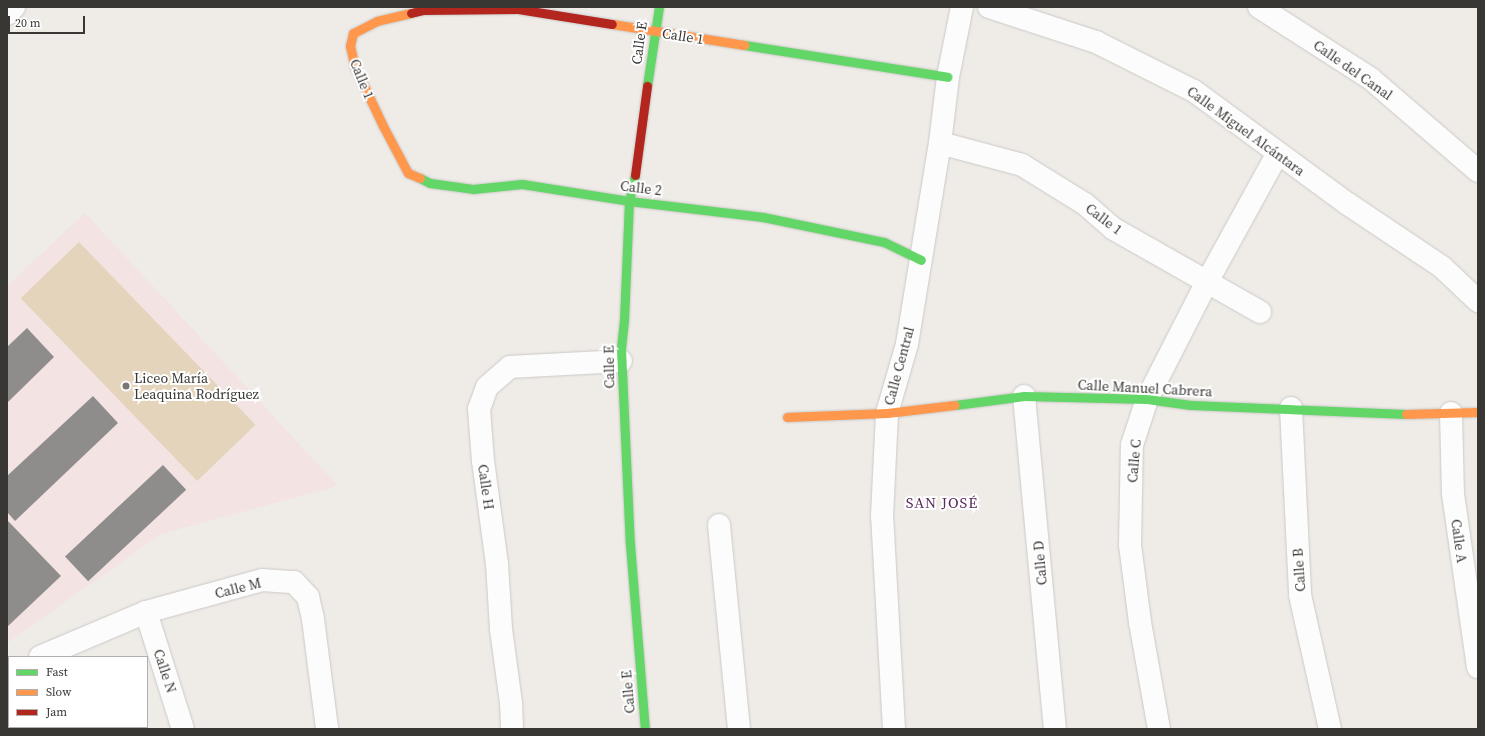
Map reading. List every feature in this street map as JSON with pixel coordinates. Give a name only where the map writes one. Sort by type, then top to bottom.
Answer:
[{"type":"street","points":[[7,14],[14,7]]},
{"type":"street","name":"Calle E","points":[[646,729],[630,544],[621,361],[629,201],[635,177],[654,32],[659,7]]},
{"type":"street","name":"Calle Central","points":[[894,729],[882,516],[887,413],[907,344],[940,143],[948,76],[962,7]]},
{"type":"street","name":"Calle Miguel Alcántara","points":[[989,7],[1096,42],[1194,90],[1348,204],[1442,267],[1478,301]]},
{"type":"street","name":"Calle del Canal","points":[[1259,7],[1371,79],[1478,171]]},
{"type":"street","name":"Calle 1","points":[[383,126],[355,67],[350,46],[353,33],[377,21],[423,10],[518,9],[654,32],[948,76]]},
{"type":"street","name":"Calle 2","points":[[383,126],[408,173],[430,183],[473,189],[522,184],[629,201],[763,217],[884,242],[921,260]]},
{"type":"street","name":"Calle 1","points":[[940,143],[1022,165],[1085,204],[1114,229],[1260,312]]},
{"type":"street","name":"Calle C","points":[[1159,729],[1140,622],[1130,545],[1132,445],[1147,399],[1207,282],[1278,153]]},
{"type":"street","name":"Calle H","points":[[512,729],[511,704],[501,629],[497,564],[482,461],[479,409],[488,387],[510,367],[621,361]]},
{"type":"street","name":"Calle Manuel Cabrera","points":[[787,417],[887,413],[1024,396],[1147,399],[1191,405],[1409,414],[1478,412]]},
{"type":"street","name":"Calle D","points":[[1024,396],[1055,729]]},
{"type":"street","name":"Calle B","points":[[1291,408],[1300,594],[1330,729]]},
{"type":"street","name":"Calle A","points":[[1451,413],[1453,494],[1478,667]]},
{"type":"street","points":[[719,525],[739,729]]},
{"type":"street","name":"Calle M","points":[[42,656],[146,612],[262,580],[294,582],[308,597],[313,619],[327,729]]},
{"type":"street","name":"Calle N","points":[[146,612],[183,729]]},
{"type":"shaded area","name":"Liceo María Leaquina Rodríguez","points":[[85,213],[338,486],[161,534],[7,643],[7,286]]},
{"type":"shaded area","points":[[79,242],[255,425],[197,481],[21,298]]},
{"type":"building","points":[[27,328],[54,357],[7,403],[7,347]]},
{"type":"building","points":[[93,396],[118,423],[15,521],[7,512],[7,476]]},
{"type":"building","points":[[163,465],[186,490],[88,581],[65,556]]},
{"type":"building","points":[[8,521],[61,576],[7,627],[7,522]]},
{"type":"traffic: fast","points":[[647,86],[659,7]]},
{"type":"traffic: fast","points":[[744,45],[948,77]]},
{"type":"traffic: fast","points":[[635,175],[629,201],[624,320],[621,349],[630,544],[645,729]]},
{"type":"traffic: fast","points":[[420,178],[430,183],[473,189],[522,184],[629,201],[763,217],[884,242],[921,260]]},
{"type":"traffic: fast","points":[[955,405],[1024,396],[1147,399],[1191,405],[1406,414]]},
{"type":"traffic: slow","points":[[411,13],[377,21],[353,33],[350,46],[355,67],[383,126],[408,173],[420,178]]},
{"type":"traffic: slow","points":[[612,24],[744,45]]},
{"type":"traffic: slow","points":[[787,417],[887,413],[955,405]]},
{"type":"traffic: slow","points":[[1406,414],[1478,412]]},
{"type":"traffic: jam","points":[[411,13],[423,10],[518,9],[612,24]]},
{"type":"traffic: jam","points":[[635,175],[647,86]]},
{"type":"place","name":"Liceo María Leaquina Rodríguez","points":[[126,386]]},
{"type":"district","name":"SAN JOSÉ","points":[[942,503]]}]
